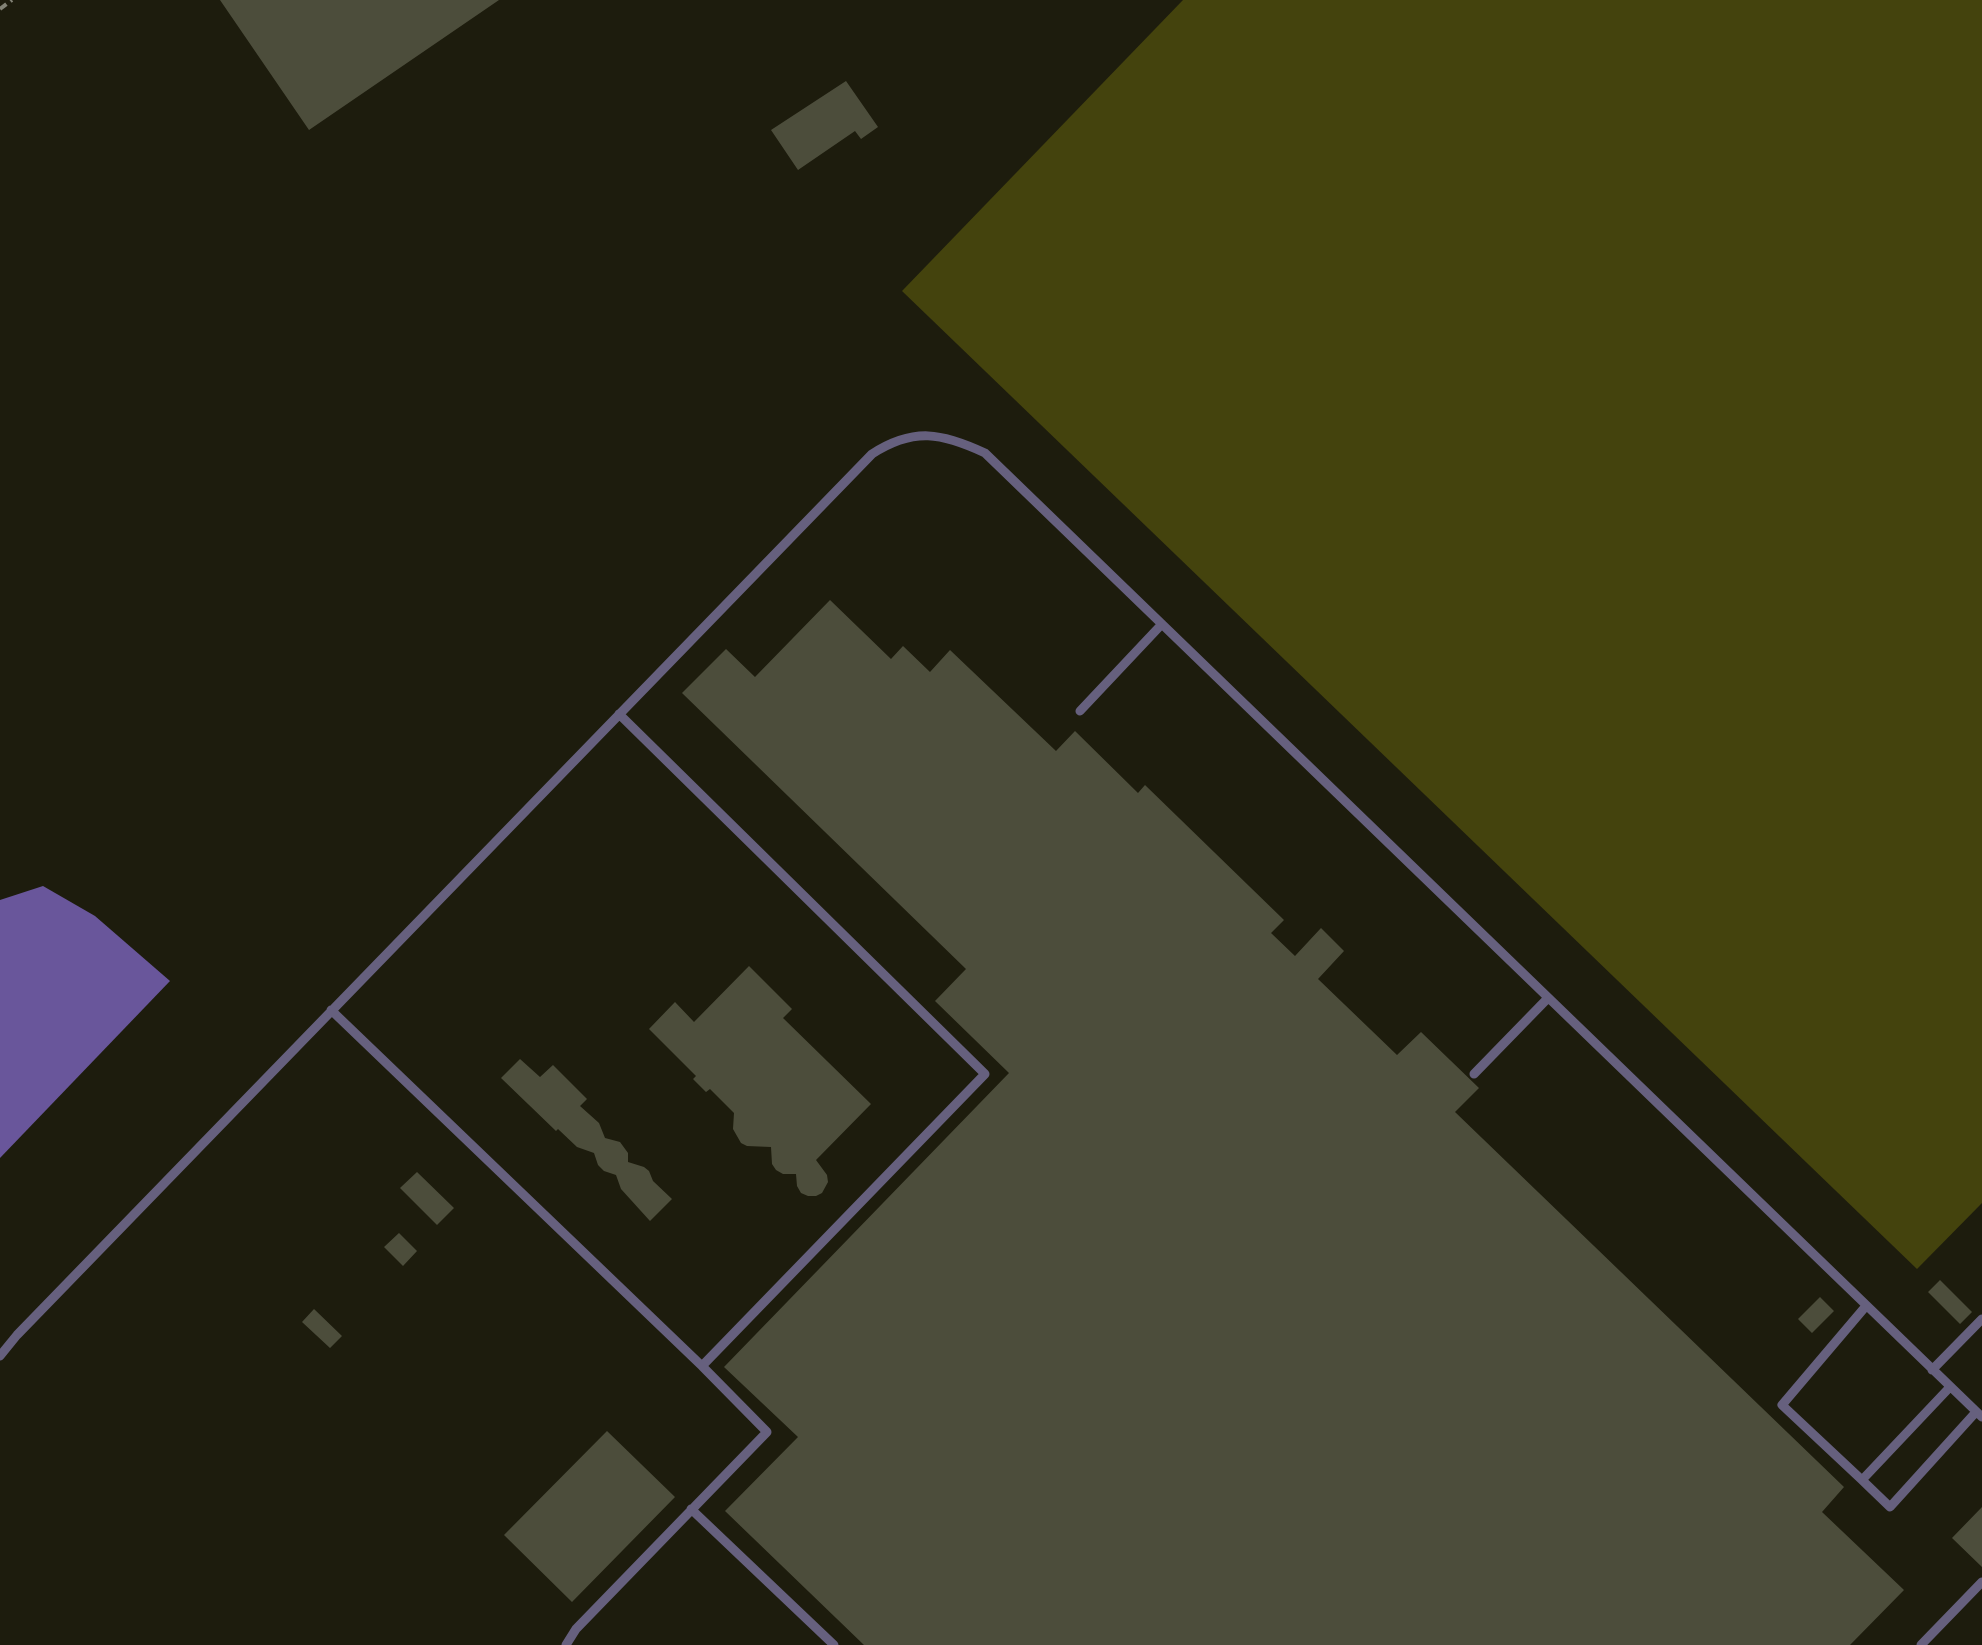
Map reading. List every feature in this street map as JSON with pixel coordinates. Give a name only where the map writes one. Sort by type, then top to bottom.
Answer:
[{"type":"lane","points":[[0,1356],[16,1335],[872,454],[911,436],[935,434],[985,453],[1979,1414],[1890,1507],[1782,1404],[1866,1306]]},
{"type":"lane","points":[[1080,712],[1162,624]]},
{"type":"lane","points":[[620,714],[985,1074],[702,1366]]},
{"type":"lane","points":[[1474,1074],[1548,998]]},
{"type":"lane","points":[[331,1010],[767,1432],[576,1629],[566,1645]]},
{"type":"lane","points":[[1932,1370],[1982,1320]]},
{"type":"lane","points":[[1862,1480],[1950,1387]]},
{"type":"lane","points":[[691,1509],[834,1645]]},
{"type":"lane","points":[[1920,1645],[1982,1582]]},
{"type":"path","points":[[0,9],[12,0]]},
{"type":"shaded area","points":[[1183,0],[1982,0],[1982,1203],[1917,1269],[902,291]]},
{"type":"shaded area","points":[[43,886],[95,916],[170,981],[0,1158],[0,900]]},
{"type":"building","points":[[220,0],[499,0],[309,130]]},
{"type":"building","points":[[846,81],[878,127],[861,139],[855,131],[798,170],[771,130]]},
{"type":"building","points":[[830,600],[891,659],[903,646],[930,672],[950,650],[1056,751],[1075,731],[1138,793],[1145,785],[1284,920],[1271,933],[1295,956],[1321,928],[1344,951],[1318,979],[1397,1055],[1421,1032],[1479,1088],[1455,1112],[1844,1487],[1822,1512],[1904,1590],[1850,1645],[864,1645],[725,1511],[798,1437],[724,1367],[1009,1073],[935,1001],[966,969],[682,693],[726,649],[755,677]]},
{"type":"building","points":[[749,966],[792,1009],[783,1018],[871,1104],[816,1160],[828,1182],[816,1196],[801,1193],[796,1174],[776,1170],[771,1147],[741,1143],[733,1129],[734,1113],[710,1089],[706,1092],[693,1079],[696,1076],[649,1029],[675,1002],[694,1022]]},
{"type":"building","points":[[520,1059],[540,1077],[553,1065],[587,1099],[580,1106],[599,1123],[605,1138],[620,1142],[628,1153],[628,1162],[649,1171],[653,1181],[672,1199],[650,1221],[621,1189],[616,1175],[598,1165],[594,1153],[577,1147],[556,1131],[501,1078]]},
{"type":"building","points":[[417,1172],[454,1208],[437,1225],[400,1188]]},
{"type":"building","points":[[399,1233],[417,1251],[403,1266],[384,1247]]},
{"type":"building","points":[[1940,1280],[1972,1312],[1960,1324],[1928,1292]]},
{"type":"building","points":[[1820,1297],[1834,1311],[1812,1333],[1798,1319]]},
{"type":"building","points":[[314,1309],[342,1336],[330,1348],[302,1322]]},
{"type":"building","points":[[607,1431],[675,1497],[572,1602],[504,1535]]},
{"type":"building","points":[[1982,1507],[1982,1567],[1952,1538]]}]
